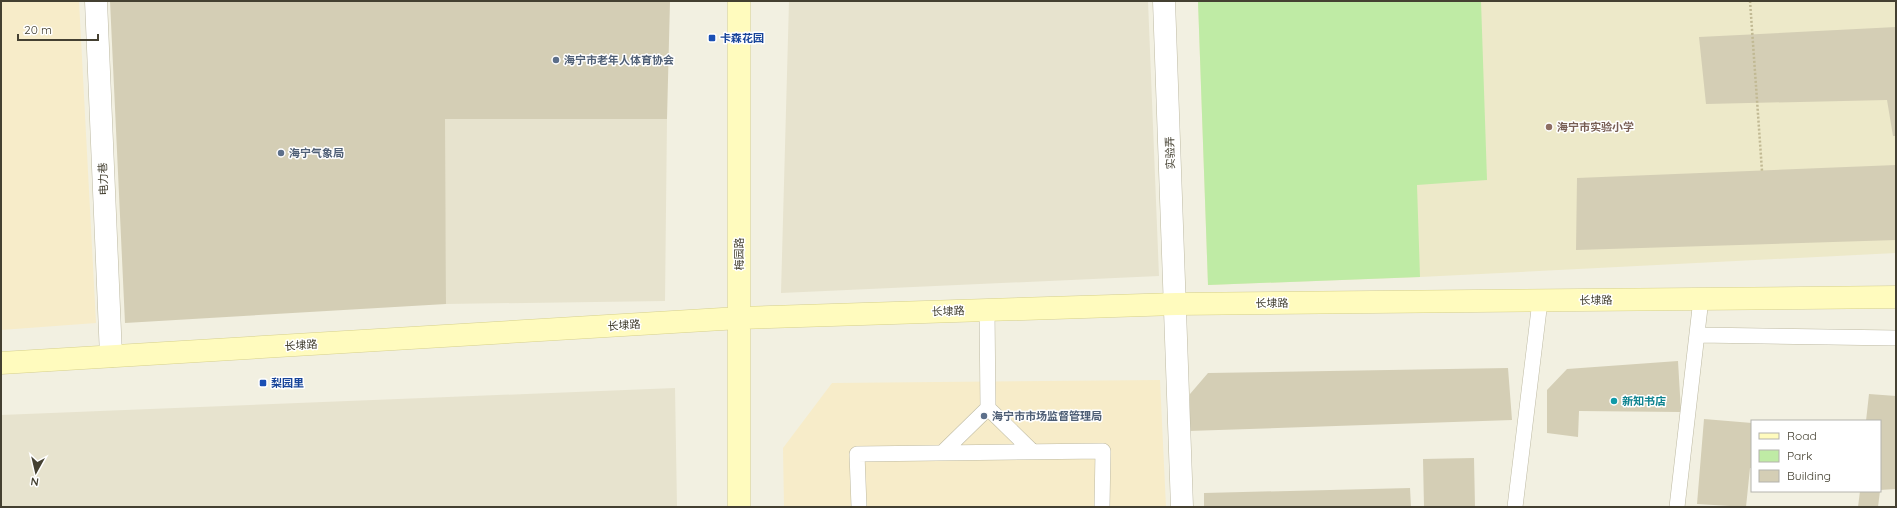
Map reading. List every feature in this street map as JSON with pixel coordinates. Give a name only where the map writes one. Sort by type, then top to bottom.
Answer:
[{"type":"street","name":"电力巷","points":[[96,1],[111,356]]},
{"type":"street","name":"梅园路","points":[[739,1],[739,507]]},
{"type":"street","name":"实验弄","points":[[1164,1],[1176,304],[1182,507]]},
{"type":"street","name":"长埭路","points":[[1,363],[739,318],[1176,304],[1896,297]]},
{"type":"lane","points":[[1677,507],[1701,299]]},
{"type":"lane","points":[[1515,507],[1540,301]]},
{"type":"lane","points":[[987,310],[988,408],[1033,452]]},
{"type":"lane","points":[[1698,335],[1896,338]]},
{"type":"lane","points":[[942,452],[988,408]]},
{"type":"lane","points":[[859,507],[857,454],[1103,451],[1102,507]]},
{"type":"path","points":[[1750,1],[1762,171]]},
{"type":"shaded area","points":[[1,1],[79,1],[96,323],[1,330]]},
{"type":"shaded area","points":[[789,1],[1148,1],[1159,276],[781,293]]},
{"type":"shaded area","name":"海宁市实验小学","points":[[1198,1],[1896,1],[1896,253],[1420,277],[1208,285]]},
{"type":"shaded area","points":[[444,119],[667,119],[665,301],[446,304]]},
{"type":"shaded area","name":"海宁市市场监督管理局","points":[[1160,380],[1166,507],[784,507],[783,448],[832,383]]},
{"type":"shaded area","name":"梨园里","points":[[675,388],[677,507],[1,507],[1,415]]},
{"type":"green space","points":[[1198,1],[1481,1],[1487,180],[1417,185],[1420,277],[1208,285]]},
{"type":"building","name":"海宁气象局","points":[[110,1],[670,1],[667,119],[445,119],[446,304],[125,323]]},
{"type":"building","points":[[1896,27],[1896,136],[1893,136],[1887,100],[1706,104],[1699,37]]},
{"type":"building","points":[[1896,165],[1896,240],[1576,250],[1577,178]]},
{"type":"building","name":"新知书店","points":[[1678,361],[1681,412],[1579,411],[1578,437],[1547,433],[1547,390],[1567,369]]},
{"type":"building","points":[[1508,368],[1512,420],[1188,431],[1190,394],[1208,373]]},
{"type":"building","points":[[1869,394],[1896,396],[1896,489],[1881,490],[1881,420],[1866,420]]},
{"type":"building","points":[[1704,419],[1751,423],[1751,468],[1746,507],[1697,504]]},
{"type":"building","points":[[1474,458],[1475,507],[1424,507],[1423,459]]},
{"type":"building","points":[[1410,488],[1411,507],[1204,507],[1204,493]]},
{"type":"building","points":[[1860,492],[1880,492],[1878,507],[1858,507]]},
{"type":"place","name":"卡森花园","points":[[712,38]]},
{"type":"place","name":"海宁市老年人体育协会","points":[[556,60]]},
{"type":"place","name":"海宁市实验小学","points":[[1549,127]]},
{"type":"place","name":"海宁气象局","points":[[281,153]]},
{"type":"place","name":"梨园里","points":[[263,383]]},
{"type":"place","name":"新知书店","points":[[1614,401]]},
{"type":"place","name":"海宁市市场监督管理局","points":[[984,416]]}]
